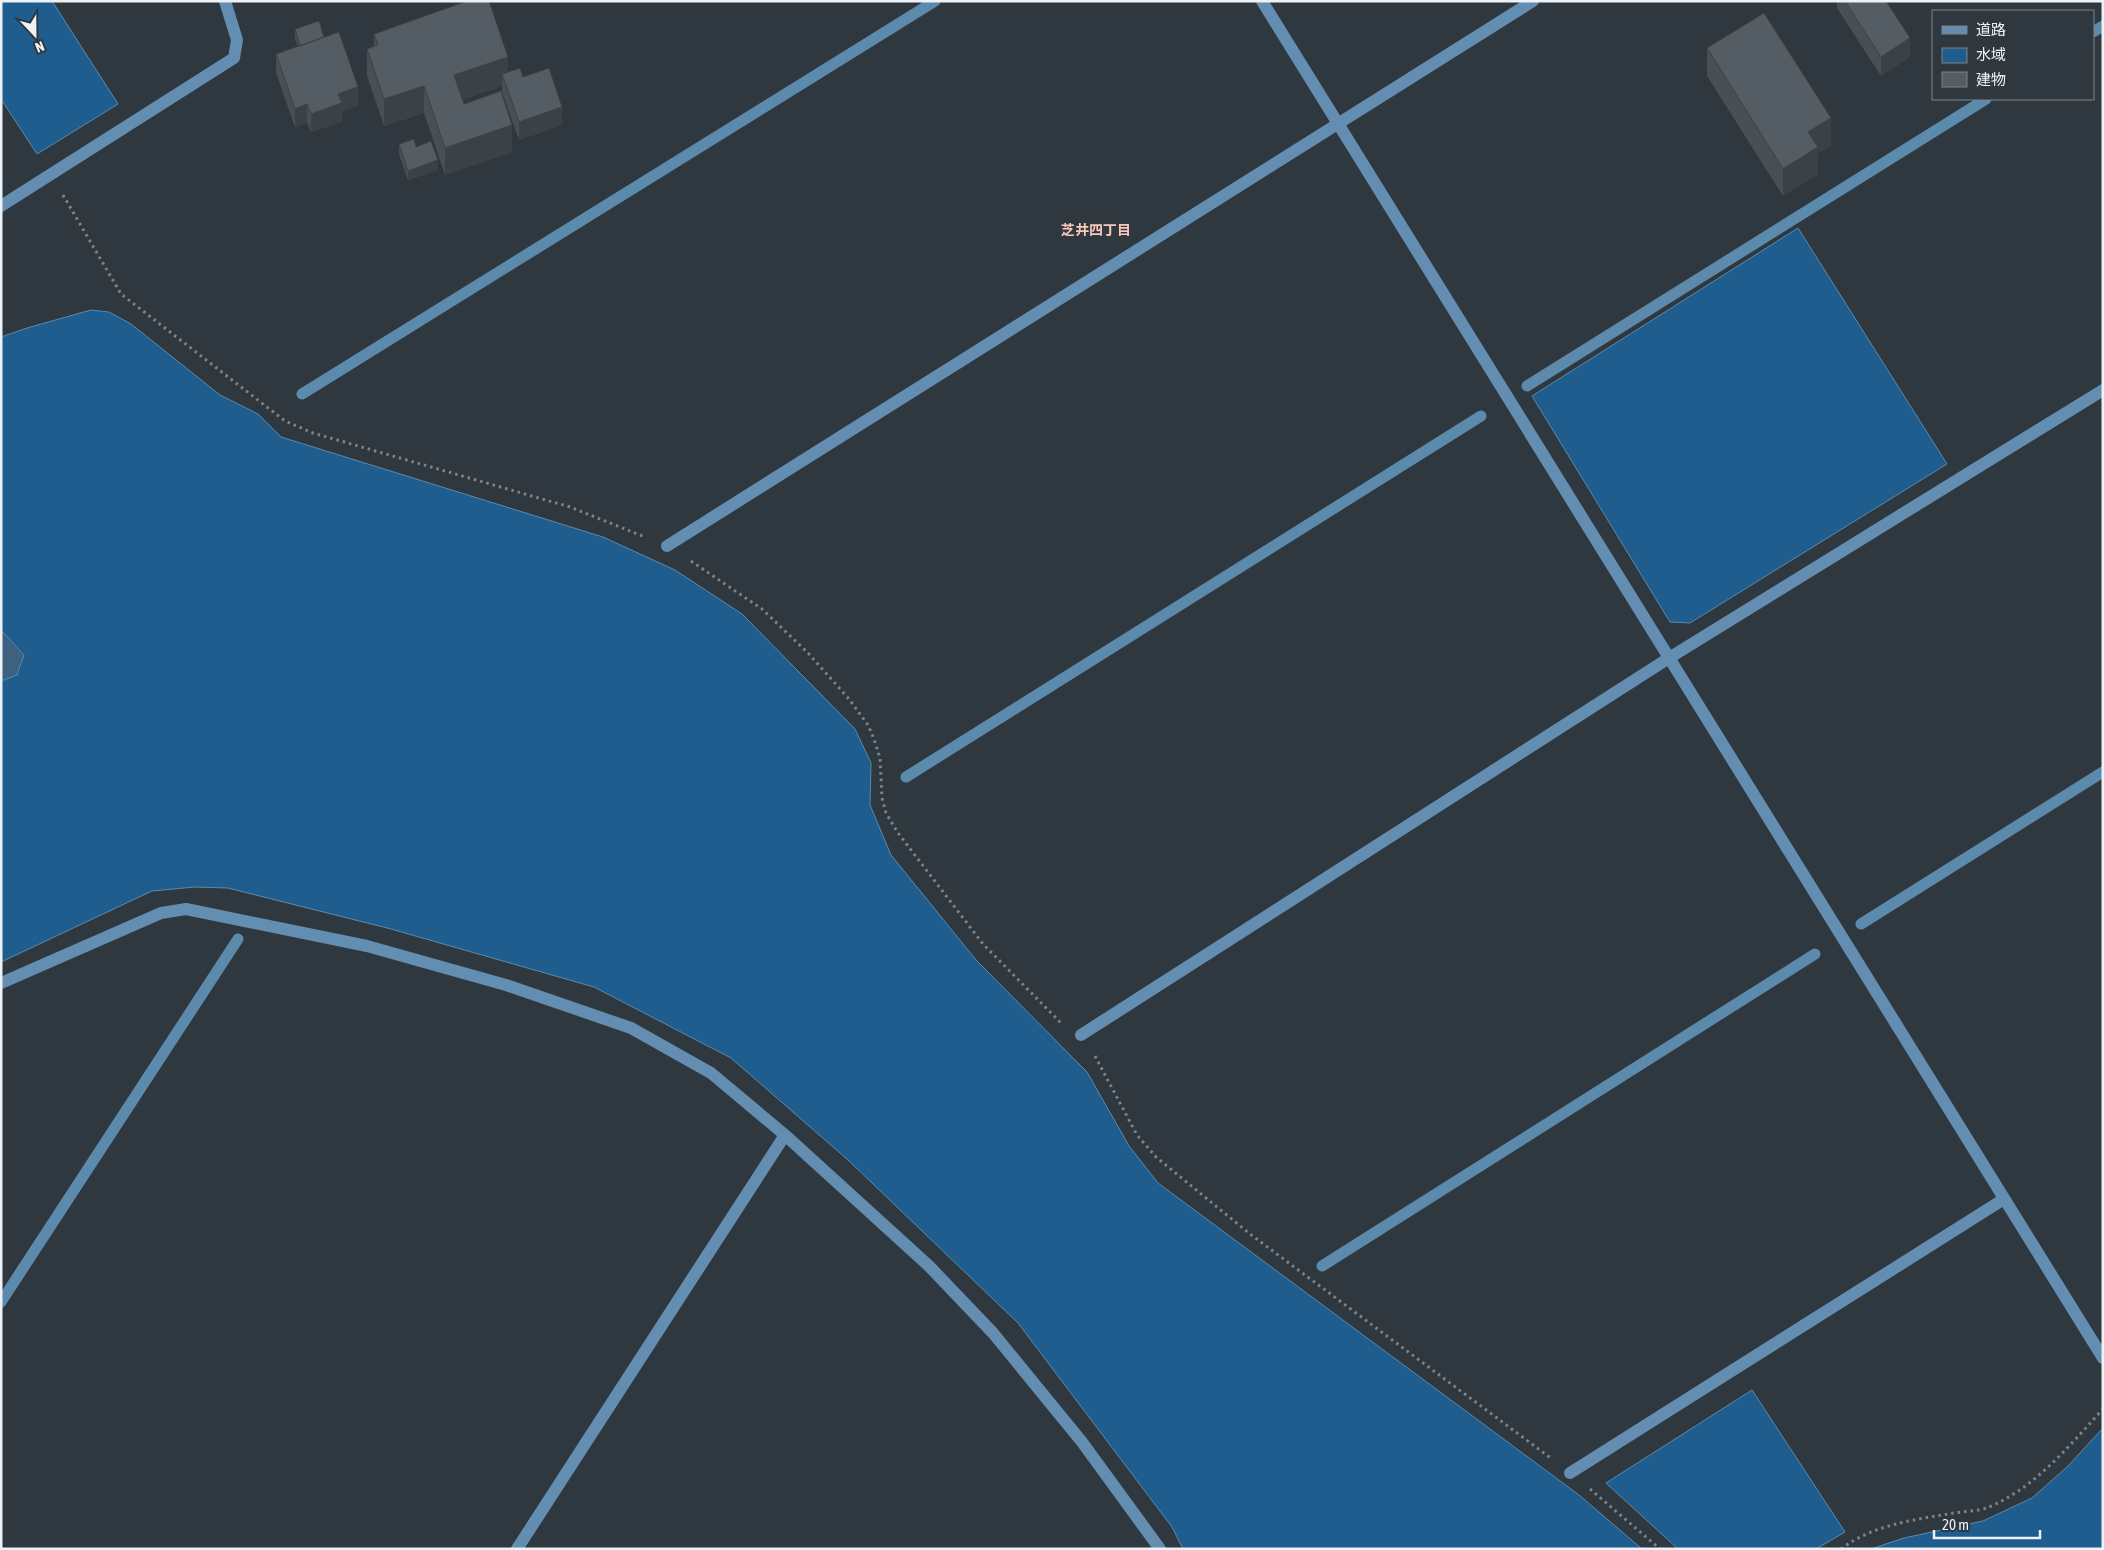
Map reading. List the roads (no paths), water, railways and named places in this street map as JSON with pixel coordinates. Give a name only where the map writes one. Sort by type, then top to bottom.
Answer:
[{"type":"street","points":[[1,206],[234,58],[237,40],[225,1]]},
{"type":"street","points":[[1262,1],[2103,1358]]},
{"type":"street","points":[[667,546],[1533,1]]},
{"type":"street","points":[[1081,1035],[1669,658],[2103,390]]},
{"type":"street","points":[[1,983],[161,913],[186,909],[367,946],[506,985],[631,1028],[711,1073],[785,1135],[929,1266],[993,1333],[1082,1442],[1160,1549]]},
{"type":"street","points":[[517,1549],[785,1135]]},
{"type":"street","points":[[1570,1473],[2004,1199]]},
{"type":"water","points":[[1,1],[52,1],[118,104],[37,154],[1,99]]},
{"type":"water","points":[[1798,228],[1947,464],[1690,623],[1670,622],[1532,396]]},
{"type":"water","points":[[91,310],[109,312],[131,324],[220,395],[258,414],[281,437],[603,537],[675,570],[742,614],[855,729],[871,763],[870,805],[891,855],[976,960],[1087,1072],[1129,1146],[1158,1183],[1579,1495],[1642,1549],[1183,1549],[1172,1527],[1018,1323],[848,1160],[731,1058],[594,987],[391,929],[228,888],[195,887],[152,891],[1,962],[1,681],[17,675],[24,655],[1,630],[1,337]]},
{"type":"water","points":[[1752,1390],[1845,1532],[1816,1549],[1678,1549],[1606,1483]]},
{"type":"water","points":[[2103,1428],[2103,1549],[1871,1549],[1904,1538],[1983,1521],[2032,1498],[2068,1466]]},
{"type":"waterway","points":[[302,394],[935,1]]},
{"type":"waterway","points":[[2094,31],[2103,26]]},
{"type":"waterway","points":[[1527,386],[1984,100]]},
{"type":"waterway","points":[[906,777],[1481,416]]},
{"type":"waterway","points":[[1861,924],[2103,772]]},
{"type":"waterway","points":[[1,1302],[238,939]]},
{"type":"waterway","points":[[1322,1266],[1815,954]]},
{"type":"district","name":"芝井四丁目","points":[[1096,230]]}]
